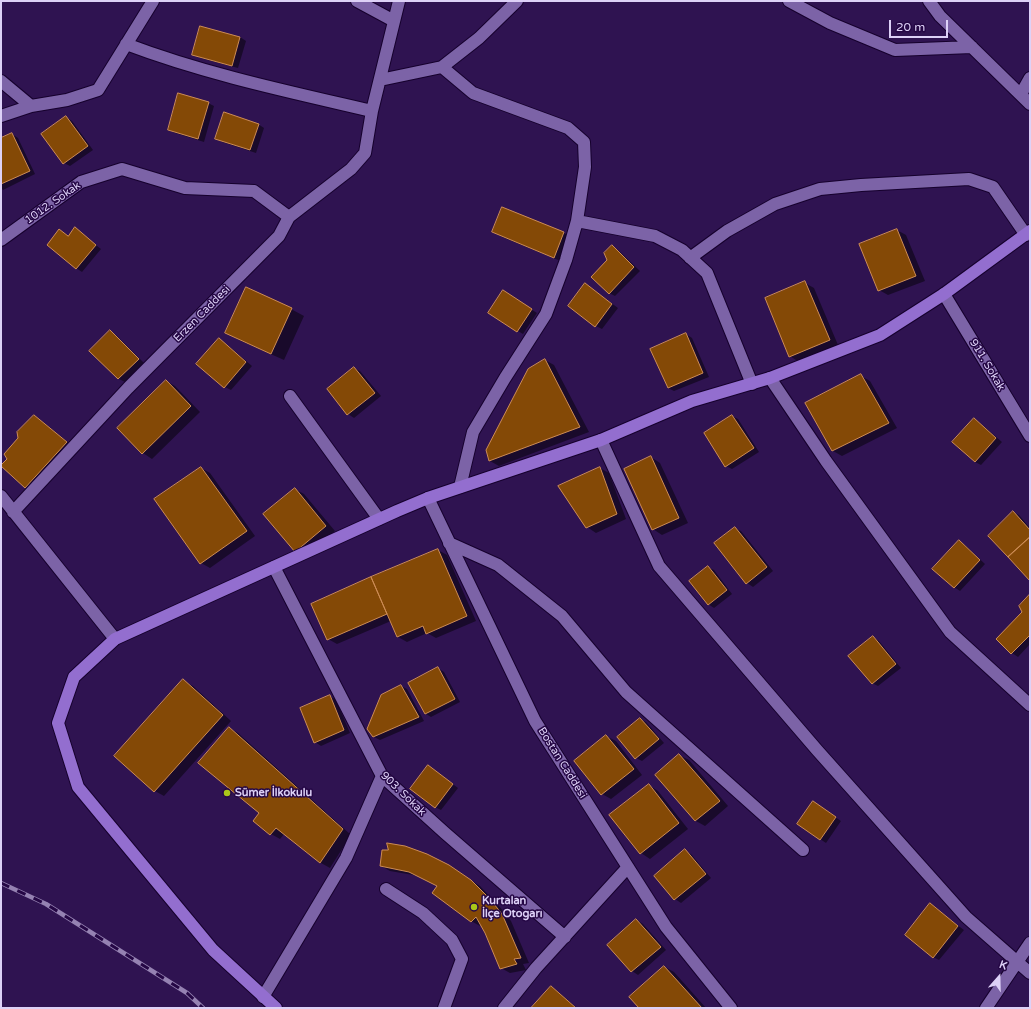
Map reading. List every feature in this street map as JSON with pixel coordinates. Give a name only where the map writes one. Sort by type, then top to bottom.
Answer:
[{"type":"main road","points":[[276,1008],[213,950],[78,787],[58,723],[74,677],[114,639],[428,498],[601,440],[692,401],[770,378],[880,335],[944,294],[1029,233]]},
{"type":"street","points":[[1,116],[31,106],[67,100],[98,90],[153,1]]},
{"type":"street","points":[[357,1],[394,20]]},
{"type":"street","name":"Erzen Caddesi","points":[[13,512],[128,388],[279,236],[289,217],[351,169],[365,153],[372,111],[399,1]]},
{"type":"street","points":[[380,80],[442,67],[479,38],[517,1]]},
{"type":"street","points":[[789,1],[830,23],[895,50],[972,47]]},
{"type":"street","points":[[929,1],[940,16],[1030,104]]},
{"type":"street","points":[[126,44],[146,52],[212,72],[372,111]]},
{"type":"street","points":[[442,67],[473,93],[568,128],[584,142],[585,167],[577,221],[566,260],[546,314],[504,378],[473,432],[460,487]]},
{"type":"street","points":[[1021,94],[1030,78]]},
{"type":"street","points":[[1,81],[31,106]]},
{"type":"street","name":"1012. Sokak","points":[[1,240],[81,182],[122,169],[185,188],[254,192],[289,217]]},
{"type":"street","points":[[690,258],[728,231],[775,204],[820,189],[861,185],[969,179],[992,187],[1029,233]]},
{"type":"street","points":[[577,221],[655,236],[682,250],[707,273],[752,384]]},
{"type":"street","name":"911. Sokak","points":[[944,294],[1030,436]]},
{"type":"street","points":[[770,378],[826,461],[950,632],[1030,705]]},
{"type":"street","points":[[290,396],[379,519]]},
{"type":"street","points":[[601,440],[659,566],[817,750],[966,917],[1030,973]]},
{"type":"street","points":[[1,496],[114,639]]},
{"type":"street","name":"Bostan Caddesi","points":[[428,498],[535,721],[666,927],[731,1008]]},
{"type":"street","points":[[449,543],[498,565],[562,616],[626,692],[803,850]]},
{"type":"street","name":"903. Sokak","points":[[274,567],[382,776],[565,937]]},
{"type":"street","points":[[263,997],[346,858],[382,776]]},
{"type":"street","points":[[505,1008],[536,968],[628,867]]},
{"type":"street","points":[[386,889],[423,913],[452,940],[462,959],[444,1008]]},
{"type":"street","points":[[986,1008],[1030,943]]},
{"type":"building","points":[[200,26],[240,37],[232,66],[192,55]]},
{"type":"building","points":[[178,93],[209,102],[198,139],[168,130]]},
{"type":"building","points":[[224,112],[259,124],[250,150],[215,139]]},
{"type":"building","points":[[66,116],[88,146],[63,164],[41,134]]},
{"type":"building","points":[[12,133],[30,171],[1,184],[1,138]]},
{"type":"building","points":[[502,207],[564,232],[554,258],[492,232]]},
{"type":"building","points":[[75,227],[96,245],[76,269],[47,245],[59,229],[68,236]]},
{"type":"building","points":[[897,229],[916,276],[878,291],[859,244]]},
{"type":"building","points":[[612,245],[634,267],[609,294],[591,277],[607,260],[604,253]]},
{"type":"building","points":[[805,281],[830,340],[789,357],[765,298]]},
{"type":"building","points":[[585,283],[612,304],[595,327],[568,306]]},
{"type":"building","points":[[246,287],[292,308],[271,354],[225,333]]},
{"type":"building","points":[[503,290],[532,309],[517,332],[488,313]]},
{"type":"building","points":[[110,330],[139,359],[118,379],[89,351]]},
{"type":"building","points":[[686,333],[703,373],[668,388],[650,349]]},
{"type":"building","points":[[219,338],[246,362],[224,388],[196,364]]},
{"type":"building","points":[[545,359],[580,427],[489,461],[486,450],[528,369]]},
{"type":"building","points":[[354,367],[375,393],[347,415],[327,389]]},
{"type":"building","points":[[861,374],[889,423],[832,451],[805,403]]},
{"type":"building","points":[[166,380],[191,406],[142,454],[117,428]]},
{"type":"building","points":[[34,415],[67,442],[25,488],[1,465],[7,459],[4,454],[18,438],[17,432]]},
{"type":"building","points":[[732,415],[754,448],[725,467],[704,433]]},
{"type":"building","points":[[974,418],[996,438],[975,462],[952,442]]},
{"type":"building","points":[[651,456],[679,518],[652,530],[624,469]]},
{"type":"building","points":[[201,467],[247,531],[200,564],[154,499]]},
{"type":"building","points":[[600,467],[617,514],[586,528],[558,486]]},
{"type":"building","points":[[295,488],[326,526],[295,552],[263,514]]},
{"type":"building","points":[[1013,511],[1030,530],[1030,537],[1008,557],[988,536]]},
{"type":"building","points":[[735,527],[767,567],[746,584],[714,543]]},
{"type":"building","points":[[1030,537],[1030,581],[1008,557]]},
{"type":"building","points":[[959,540],[980,560],[954,588],[932,569]]},
{"type":"building","points":[[438,549],[467,616],[426,634],[423,626],[397,637],[371,577]]},
{"type":"building","points":[[708,566],[727,590],[708,605],[689,581]]},
{"type":"building","points":[[371,577],[387,614],[327,640],[311,604]]},
{"type":"building","points":[[1030,594],[1030,635],[1011,654],[996,639],[1022,612],[1019,606]]},
{"type":"building","points":[[873,636],[896,664],[872,684],[848,656]]},
{"type":"building","points":[[438,667],[455,699],[425,714],[408,683]]},
{"type":"building","points":[[183,679],[223,715],[154,792],[114,756]]},
{"type":"building","points":[[401,685],[419,717],[373,737],[367,729],[381,695]]},
{"type":"building","points":[[330,695],[344,730],[314,743],[300,708]]},
{"type":"building","points":[[640,718],[659,739],[635,759],[617,737]]},
{"type":"building","points":[[229,727],[343,829],[320,863],[276,828],[270,835],[253,821],[259,813],[198,763]]},
{"type":"building","points":[[606,735],[634,769],[601,795],[574,761]]},
{"type":"building","points":[[679,754],[720,801],[695,821],[655,775]]},
{"type":"building","points":[[428,765],[453,784],[435,808],[410,789]]},
{"type":"building","points":[[649,784],[679,823],[640,854],[609,815]]},
{"type":"building","points":[[813,801],[836,817],[820,840],[797,824]]},
{"type":"building","name":"Kurtalan İlçe Otogarı","points":[[387,843],[405,846],[427,854],[449,865],[471,880],[490,899],[502,914],[521,958],[514,959],[517,964],[500,969],[485,933],[476,917],[471,922],[432,893],[437,886],[409,872],[380,866],[382,850],[388,850]]},
{"type":"building","points":[[685,849],[706,874],[674,900],[654,876]]},
{"type":"building","points":[[930,903],[958,926],[933,958],[905,935]]},
{"type":"building","points":[[636,919],[661,947],[631,972],[607,945]]},
{"type":"building","points":[[664,966],[702,1008],[639,1008],[629,997]]},
{"type":"building","points":[[551,986],[576,1008],[531,1008]]},
{"type":"railway","points":[[1,883],[46,904],[187,993],[203,1008]]},
{"type":"place","name":"Sümer İlkokulu","points":[[227,793]]},
{"type":"place","name":"Kurtalan İlçe Otogarı","points":[[474,907]]}]
